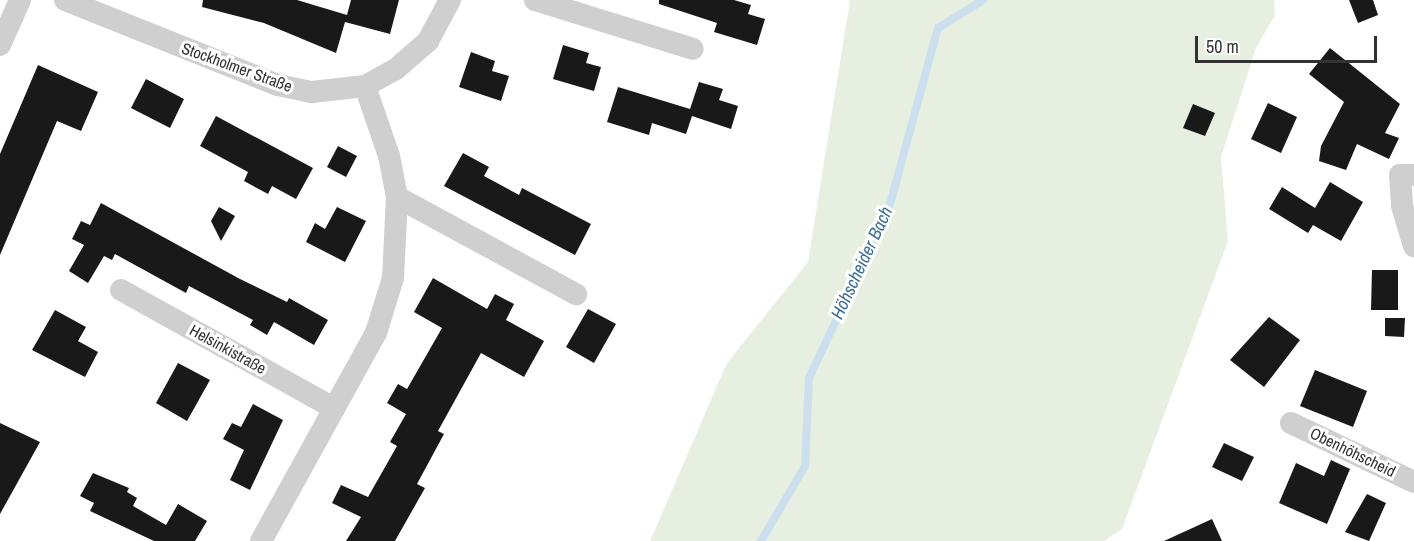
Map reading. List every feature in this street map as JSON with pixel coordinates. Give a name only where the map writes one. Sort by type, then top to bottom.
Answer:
[{"type":"street","points":[[0,45],[20,0]]},
{"type":"street","name":"Stockholmer Straße","points":[[65,0],[288,87],[325,92],[365,87],[420,50],[450,0]]},
{"type":"street","points":[[535,0],[693,50]]},
{"type":"street","points":[[261,541],[384,311],[396,260],[397,197],[389,156],[365,87]]},
{"type":"street","points":[[1399,177],[1402,206],[1414,246]]},
{"type":"street","points":[[397,197],[576,294]]},
{"type":"street","name":"Helsinkistraße","points":[[121,290],[334,408]]},
{"type":"street","name":"Obenhöhscheid","points":[[1291,423],[1414,482]]},
{"type":"green space","points":[[850,0],[1274,0],[1275,15],[1256,48],[1221,157],[1228,241],[1122,529],[1104,541],[650,541],[727,363],[808,262]]},
{"type":"building","points":[[203,0],[297,0],[347,15],[351,0],[399,0],[390,34],[345,22],[336,53],[264,23],[202,7]]},
{"type":"building","points":[[659,0],[734,0],[751,5],[748,14],[765,19],[757,45],[714,32],[717,23],[659,4]]},
{"type":"building","points":[[1349,0],[1373,0],[1378,15],[1358,23]]},
{"type":"building","points":[[563,45],[589,53],[586,63],[601,67],[594,91],[553,79]]},
{"type":"building","points":[[1330,48],[1400,104],[1385,133],[1399,138],[1389,159],[1357,144],[1346,170],[1319,161],[1321,146],[1344,102],[1309,74]]},
{"type":"building","points":[[471,52],[495,61],[492,71],[509,76],[501,101],[459,87]]},
{"type":"building","points":[[38,65],[98,92],[81,131],[57,121],[0,255],[0,154]]},
{"type":"building","points":[[146,79],[184,99],[170,128],[131,108]]},
{"type":"building","points":[[699,82],[723,89],[719,100],[738,106],[731,129],[692,116],[686,134],[652,123],[649,135],[607,122],[618,87],[690,109]]},
{"type":"building","points":[[1268,103],[1297,117],[1281,153],[1251,139]]},
{"type":"building","points":[[1193,104],[1215,113],[1205,136],[1183,128]]},
{"type":"building","points":[[216,116],[313,168],[296,199],[272,186],[268,194],[244,181],[248,172],[200,146]]},
{"type":"building","points":[[338,146],[357,156],[346,177],[327,167]]},
{"type":"building","points":[[463,153],[489,167],[484,176],[519,195],[522,188],[591,224],[575,255],[444,186]]},
{"type":"building","points":[[1330,182],[1363,202],[1341,241],[1313,225],[1308,233],[1269,209],[1282,187],[1315,208]]},
{"type":"building","points":[[101,203],[240,279],[287,302],[289,298],[328,320],[314,345],[274,322],[267,335],[250,325],[253,320],[189,286],[186,293],[115,254],[112,260],[104,256],[88,283],[69,271],[84,245],[72,239],[81,221],[90,225]]},
{"type":"building","points":[[219,207],[235,216],[221,241],[211,221]]},
{"type":"building","points":[[337,207],[366,221],[345,262],[306,242],[315,223],[325,229]]},
{"type":"building","points":[[1372,270],[1398,270],[1398,310],[1371,310]]},
{"type":"building","points":[[433,278],[487,309],[495,294],[514,304],[506,320],[544,341],[524,377],[481,353],[438,431],[444,434],[417,484],[425,488],[395,541],[346,541],[361,517],[332,503],[341,485],[368,497],[397,446],[390,442],[406,414],[387,403],[398,384],[407,389],[442,328],[414,312]]},
{"type":"building","points":[[588,309],[616,324],[594,363],[566,347]]},
{"type":"building","points":[[55,310],[86,327],[78,341],[98,352],[85,377],[32,350]]},
{"type":"building","points":[[1269,317],[1300,340],[1264,387],[1230,360]]},
{"type":"building","points":[[1385,318],[1405,318],[1404,337],[1385,336]]},
{"type":"building","points":[[178,363],[210,380],[187,421],[156,403]]},
{"type":"building","points":[[1315,370],[1367,391],[1353,427],[1300,406]]},
{"type":"building","points":[[253,404],[283,420],[250,490],[230,480],[244,450],[223,439],[232,423],[241,427]]},
{"type":"building","points":[[0,423],[40,442],[0,514]]},
{"type":"building","points":[[1224,443],[1254,457],[1242,481],[1212,467]]},
{"type":"building","points":[[1331,460],[1350,469],[1327,524],[1279,503],[1296,463],[1324,476]]},
{"type":"building","points":[[93,473],[129,488],[127,492],[137,498],[133,506],[166,525],[178,504],[207,521],[195,541],[154,541],[90,511],[94,503],[80,496]]},
{"type":"building","points":[[1367,494],[1386,503],[1369,541],[1345,532]]},
{"type":"building","points":[[1212,519],[1222,541],[1164,541]]},
{"type":"waterway","name":"Höhscheider Bach","points":[[761,541],[805,466],[809,378],[889,208],[938,28],[983,0]]}]
